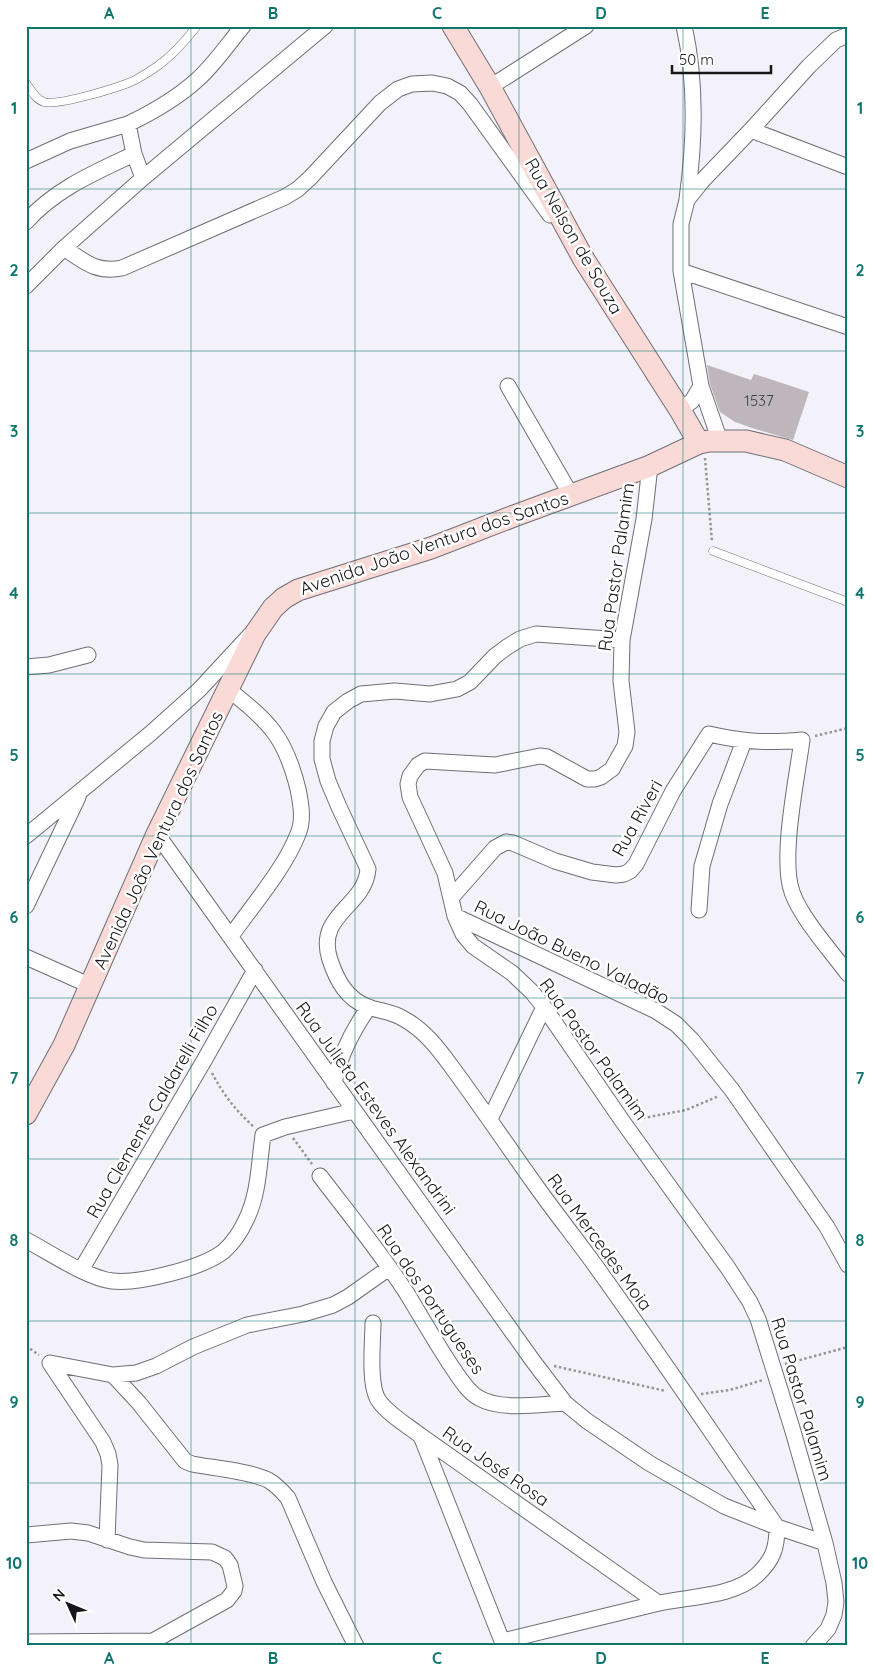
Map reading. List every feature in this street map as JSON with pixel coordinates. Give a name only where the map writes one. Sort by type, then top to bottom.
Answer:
[{"type":"main road","name":"Rua Nelson de Souza","points":[[453,26],[490,87],[583,258],[680,410],[708,442]]},
{"type":"main road","name":"Avenida João Ventura dos Santos","points":[[26,1114],[64,1045],[157,834],[228,689],[265,618],[284,598],[298,590],[431,548],[650,466],[708,442],[746,441],[785,450],[848,477]]},
{"type":"street","points":[[26,161],[70,141],[128,124],[153,112],[176,97],[199,78],[243,26]]},
{"type":"street","points":[[26,286],[64,248],[144,178],[325,26]]},
{"type":"street","points":[[490,87],[586,26]]},
{"type":"street","points":[[684,26],[693,80],[694,122],[687,200],[681,224],[681,271],[701,386],[708,442]]},
{"type":"street","points":[[687,200],[703,180],[816,59],[836,40],[848,35]]},
{"type":"street","points":[[64,248],[87,263],[100,269],[110,270],[141,261],[222,225],[298,189],[330,158],[380,103],[398,89],[412,84],[432,83],[447,86],[460,93],[470,104],[565,237],[583,258]]},
{"type":"street","points":[[128,124],[134,154],[144,178]]},
{"type":"street","points":[[751,130],[848,167]]},
{"type":"street","points":[[26,222],[49,200],[70,186],[134,154]]},
{"type":"street","points":[[681,271],[848,327]]},
{"type":"street","points":[[508,386],[570,495]]},
{"type":"street","points":[[680,410],[692,401],[701,386]]},
{"type":"street","name":"Rua Pastor Palamim","points":[[650,466],[644,519],[622,640],[621,681],[627,732],[625,746],[612,769],[601,777],[587,779],[547,757],[540,756],[495,765],[425,762],[418,764],[413,769],[408,784],[410,797],[445,873],[455,916],[467,940],[512,973],[532,992],[544,1007],[623,1122],[728,1268],[750,1302],[758,1319],[825,1543],[834,1583],[836,1602],[834,1615],[828,1629],[813,1646]]},
{"type":"street","points":[[26,836],[151,733],[198,690],[265,618]]},
{"type":"street","name":"Rua Mercedes Moia","points":[[622,640],[536,634],[520,639],[507,647],[495,656],[470,682],[457,689],[430,694],[395,691],[361,694],[334,712],[326,726],[322,741],[322,759],[328,781],[368,869],[368,876],[364,884],[333,923],[327,935],[329,958],[338,982],[356,1002],[403,1018],[420,1029],[436,1046],[534,1183],[592,1260],[777,1527]]},
{"type":"street","points":[[26,667],[49,665],[88,655]]},
{"type":"street","points":[[228,689],[259,715],[280,739],[291,763],[302,807],[299,832],[284,862],[231,936]]},
{"type":"street","name":"Rua Riveri","points":[[451,898],[494,848],[506,842],[592,872],[616,875],[630,871],[636,864],[673,791],[709,734],[744,742]]},
{"type":"street","points":[[699,910],[702,866],[720,804],[744,742],[762,743],[802,740],[790,834],[788,869],[792,891],[800,910],[848,974]]},
{"type":"street","points":[[26,906],[80,793]]},
{"type":"street","name":"Rua Julieta Esteves Alexandrini","points":[[157,834],[533,1361],[566,1403]]},
{"type":"street","name":"Rua João Bueno Valadão","points":[[455,916],[668,1018],[692,1040],[732,1090],[827,1228],[848,1265]]},
{"type":"street","points":[[26,957],[90,986]]},
{"type":"street","name":"Rua Clemente Caldarelli Filho","points":[[80,1270],[205,1059],[255,970]]},
{"type":"street","points":[[334,1083],[345,1046],[369,1007]]},
{"type":"street","points":[[490,1119],[544,1007]]},
{"type":"street","points":[[26,1240],[80,1270],[110,1281],[132,1281],[174,1272],[213,1258],[225,1250],[234,1240],[246,1221],[254,1201],[263,1135],[285,1127],[354,1111]]},
{"type":"street","name":"Rua dos Portugueses","points":[[320,1176],[389,1268],[438,1347],[465,1386],[477,1397],[488,1402],[504,1404],[566,1403]]},
{"type":"street","points":[[107,1540],[110,1465],[108,1454],[103,1442],[50,1363],[113,1375],[136,1373],[156,1366],[193,1347],[247,1325],[303,1314],[333,1305],[348,1297],[389,1268]]},
{"type":"street","name":"Rua José Rosa","points":[[373,1323],[372,1369],[375,1392],[378,1400],[386,1408],[421,1436],[658,1603]]},
{"type":"street","points":[[113,1375],[140,1402],[185,1461],[192,1464],[249,1474],[268,1480],[288,1498],[324,1582],[356,1646]]},
{"type":"street","points":[[566,1403],[587,1421],[649,1463],[698,1492],[724,1506],[825,1543]]},
{"type":"street","points":[[421,1436],[504,1643],[658,1603],[706,1596],[742,1584],[757,1575],[771,1558],[777,1545],[777,1527]]},
{"type":"street","points":[[26,1535],[70,1531],[88,1533],[144,1550],[212,1552],[225,1558],[230,1565],[235,1586],[234,1591],[227,1600],[153,1643],[26,1642]]},
{"type":"lane","points":[[26,82],[35,96],[44,102],[57,103],[136,80],[160,64],[182,45],[197,26]]},
{"type":"lane","points":[[713,551],[848,602]]},
{"type":"path","points":[[708,442],[713,551]]},
{"type":"path","points":[[802,740],[848,728]]},
{"type":"path","points":[[205,1059],[224,1095],[240,1116],[263,1135]]},
{"type":"path","points":[[623,1122],[686,1110],[732,1090]]},
{"type":"path","points":[[285,1127],[320,1176]]},
{"type":"path","points":[[533,1361],[686,1396],[730,1390],[775,1372],[848,1347]]},
{"type":"building","points":[[707,365],[751,380],[754,374],[809,392],[793,440],[735,422],[720,412],[710,384]]}]
